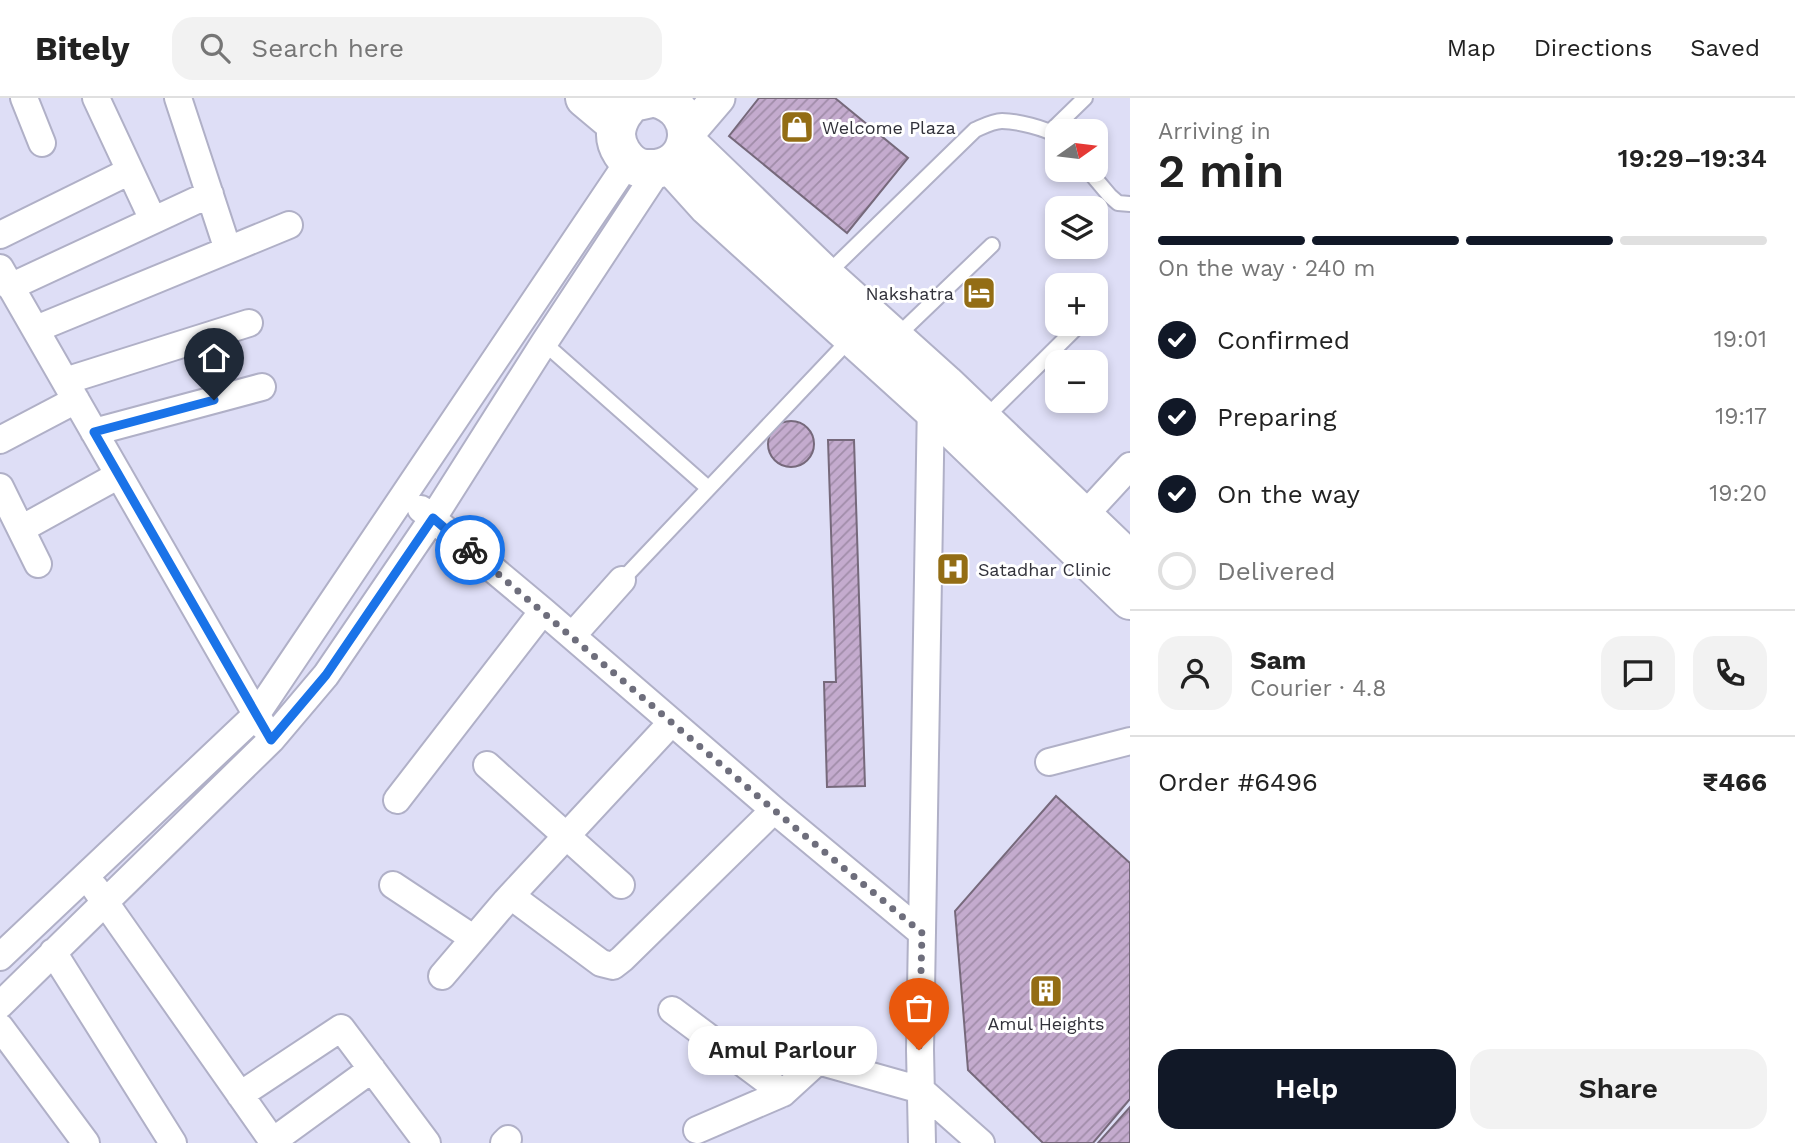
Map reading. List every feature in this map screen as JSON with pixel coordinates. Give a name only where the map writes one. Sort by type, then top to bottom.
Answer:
[{"type":"highway","points":[[585,98],[635,104],[666,100],[677,108],[685,119],[666,155]]},
{"type":"highway","points":[[635,104],[616,145],[666,155],[825,276],[873,330],[931,408],[1074,527],[1130,561]]},
{"type":"highway","points":[[666,155],[708,206],[873,330],[931,370],[983,420],[1074,527],[1130,600]]},
{"type":"street","points":[[24,98],[42,143]]},
{"type":"street","points":[[96,98],[153,220]]},
{"type":"street","points":[[178,98],[229,250]]},
{"type":"street","points":[[0,957],[256,715],[403,495],[666,155],[718,98]]},
{"type":"street","points":[[0,1004],[271,740],[326,675],[433,518],[666,155]]},
{"type":"street","points":[[0,235],[130,171]]},
{"type":"street","points":[[210,194],[153,220],[5,277],[271,740]]},
{"type":"street","points":[[36,329],[289,225]]},
{"type":"street","points":[[0,440],[71,390],[249,323]]},
{"type":"street","points":[[922,1143],[919,1050],[931,370]]},
{"type":"street","points":[[94,432],[262,387]]},
{"type":"street","points":[[1074,527],[1130,466]]},
{"type":"street","points":[[21,529],[119,475]]},
{"type":"street","points":[[0,487],[38,564]]},
{"type":"street","points":[[403,495],[922,933]]},
{"type":"street","points":[[572,636],[622,580]]},
{"type":"street","points":[[397,800],[543,611]]},
{"type":"street","points":[[442,976],[511,896],[671,722]]},
{"type":"street","points":[[1049,762],[1130,741]]},
{"type":"street","points":[[487,765],[621,885]]},
{"type":"street","points":[[511,896],[601,963],[613,966],[774,810]]},
{"type":"street","points":[[86,876],[274,1142],[372,1069]]},
{"type":"street","points":[[393,885],[473,939]]},
{"type":"street","points":[[53,953],[173,1143]]},
{"type":"street","points":[[673,1010],[783,1093]]},
{"type":"street","points":[[0,1027],[83,1142]]},
{"type":"street","points":[[240,1095],[341,1028],[426,1143]]},
{"type":"street","points":[[697,1130],[783,1093],[818,1060],[921,1090],[981,1143]]},
{"type":"lane","points":[[1066,119],[1085,98]]},
{"type":"lane","points":[[825,276],[975,130],[1003,121],[1045,130]]},
{"type":"lane","points":[[1098,182],[1118,203],[1130,204]]},
{"type":"lane","points":[[622,580],[708,488],[873,330],[992,245]]},
{"type":"lane","points":[[983,420],[1068,336]]},
{"type":"lane","points":[[544,343],[708,488]]},
{"type":"building","points":[[759,98],[835,98],[908,158],[847,233],[729,136]]},
{"type":"building","points":[[791,421],[807,428],[814,444],[807,460],[791,467],[775,460],[768,444],[775,428]]},
{"type":"building","points":[[828,440],[854,440],[865,786],[827,787],[824,682],[836,682]]},
{"type":"building","name":"Amul Heights","points":[[1056,796],[1130,863],[1130,1099],[1093,1143],[1043,1143],[968,1070],[955,911]]},
{"type":"building","points":[[1130,1107],[1130,1143],[1098,1143]]},
{"type":"way so far","points":[[470,550],[922,933],[919,1050]]},
{"type":"place","name":"Welcome Plaza","points":[[797,127]]},
{"type":"place","name":"Nakshatra","points":[[979,293]]},
{"type":"place","name":"Satadhar Clinic","points":[[953,569]]},
{"type":"place","name":"Amul Heights","points":[[1046,991]]},
{"type":"place","name":"Amul Parlour","points":[[919,1050]]},
{"type":"route","points":[[214,400],[94,432],[271,740],[326,675],[433,518],[470,550]]}]
